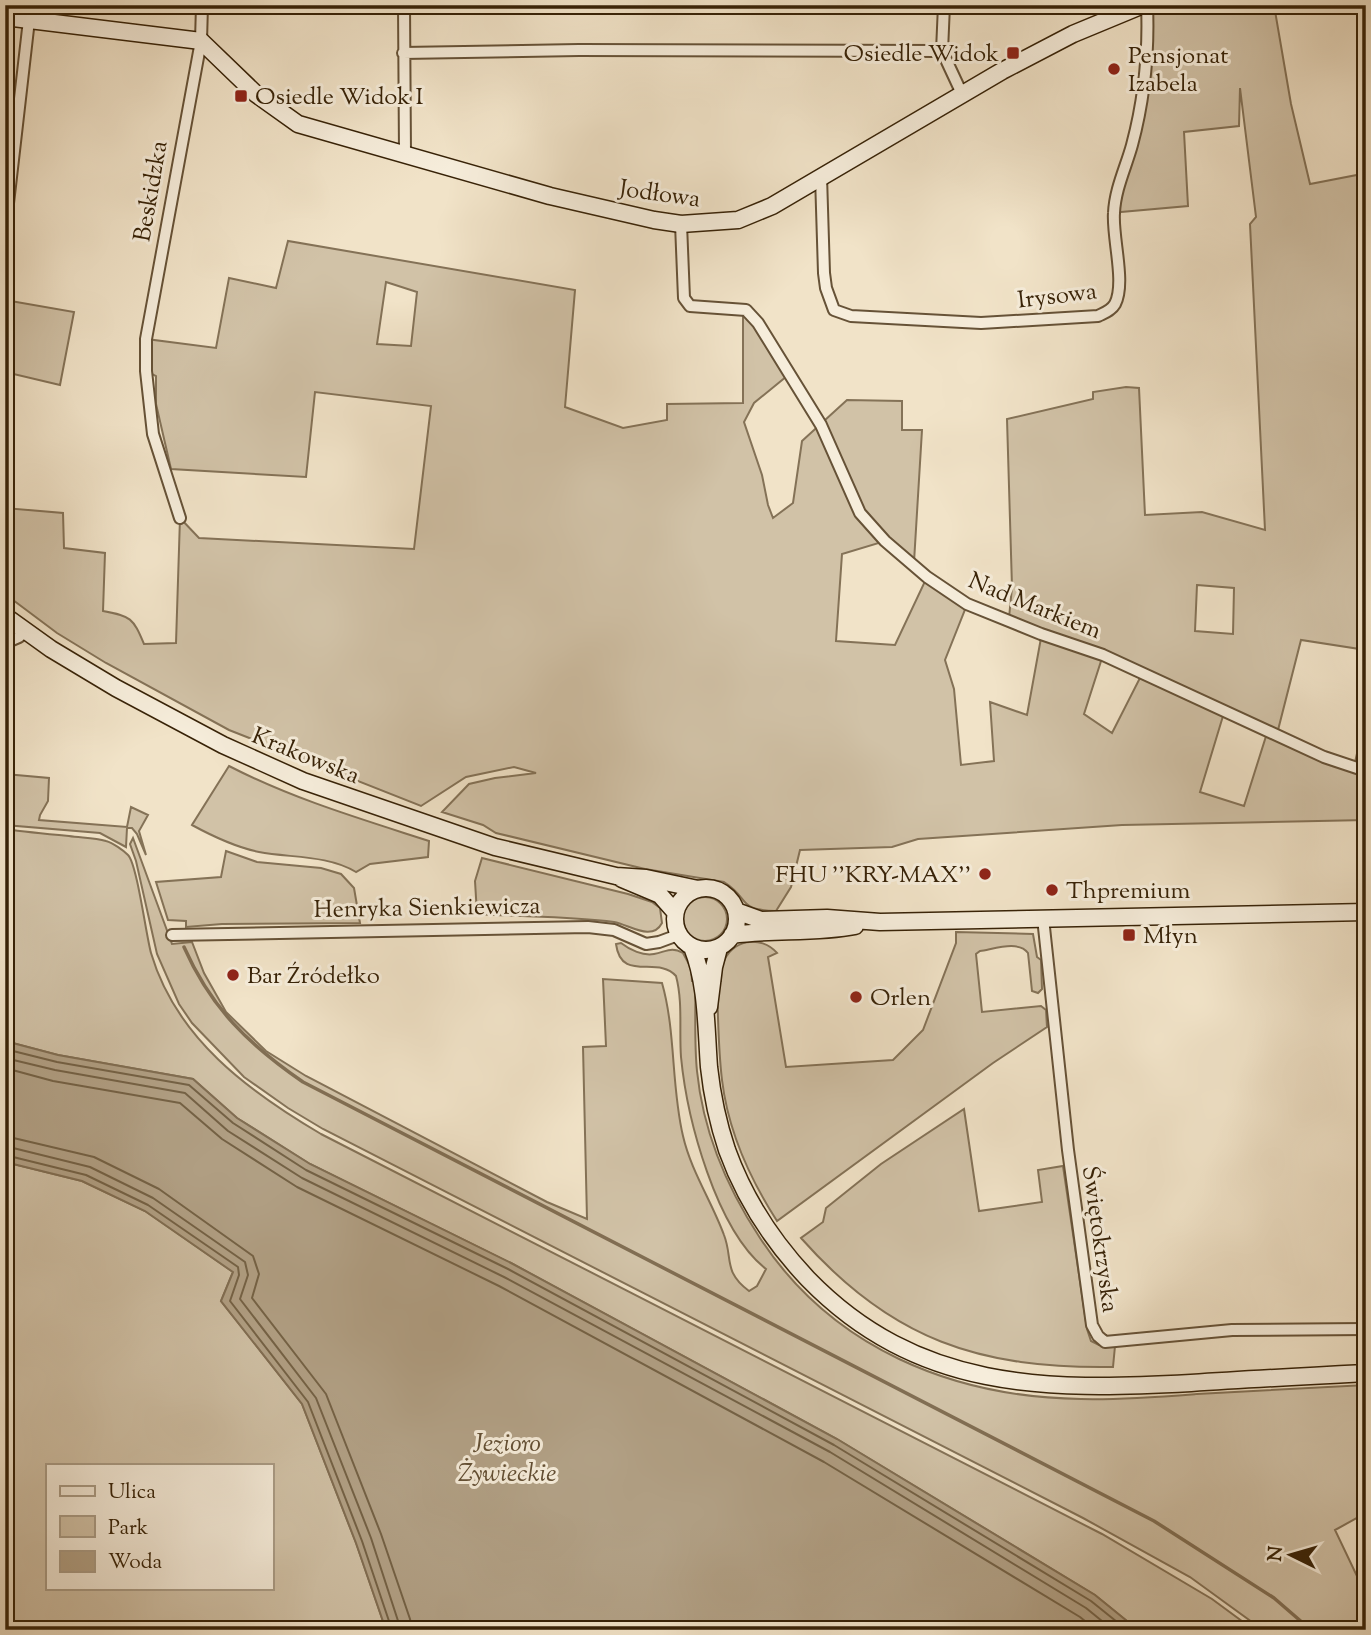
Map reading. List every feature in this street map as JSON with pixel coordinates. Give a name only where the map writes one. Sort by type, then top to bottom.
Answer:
[{"type":"main road","name":"Jodłowa","points":[[201,41],[256,93],[298,124],[550,196],[681,224],[738,220],[772,206],[1002,71],[1073,34],[1145,5]]},
{"type":"main road","points":[[5,17],[201,41]]},
{"type":"main road","name":"Krakowska","points":[[5,616],[116,688],[223,745],[303,781],[495,847],[616,876],[646,878],[698,889]]},
{"type":"main road","name":"Krakowska","points":[[616,876],[660,895],[675,912]]},
{"type":"main road","points":[[698,889],[719,891],[728,897],[736,911],[737,921],[733,935],[719,948],[706,951],[692,947],[678,935],[674,921],[675,912],[684,897],[698,889]]},
{"type":"main road","points":[[736,911],[761,920],[827,918],[880,922],[1366,912]]},
{"type":"main road","points":[[733,935],[827,932],[880,922]]},
{"type":"main road","points":[[692,947],[698,964],[707,1019],[709,1067],[715,1108],[727,1149],[755,1209],[781,1248],[816,1287],[867,1328],[907,1350],[943,1365],[976,1375],[1055,1386],[1152,1385],[1366,1373]]},
{"type":"main road","points":[[707,1019],[719,948]]},
{"type":"street","name":"Beskidzka","points":[[180,518],[153,435],[147,384],[146,339],[201,41],[202,5]]},
{"type":"street","points":[[404,5],[405,154]]},
{"type":"street","points":[[944,5],[942,51],[962,96]]},
{"type":"street","name":"Irysowa","points":[[821,176],[824,274],[834,310],[851,316],[981,323],[1098,316],[1108,312],[1115,304],[1119,276],[1113,215],[1115,202],[1142,101],[1147,48],[1145,5]]},
{"type":"street","points":[[7,212],[29,20]]},
{"type":"street","points":[[403,53],[579,50],[942,51]]},
{"type":"street","name":"Nad Markiem","points":[[681,224],[684,298],[690,306],[746,310],[758,323],[821,425],[860,513],[885,541],[927,577],[967,604],[1103,654],[1324,757],[1366,771]]},
{"type":"street","points":[[5,643],[25,631]]},
{"type":"street","name":"Świętokrzyska","points":[[1043,918],[1068,1150],[1091,1325],[1098,1336],[1105,1342],[1232,1330],[1366,1329]]},
{"type":"street","name":"Henryka Sienkiewicza","points":[[172,935],[588,927],[614,930],[638,942],[650,944],[678,935]]},
{"type":"green space","points":[[1147,5],[1274,5],[1291,104],[1310,184],[1362,174],[1366,197],[1366,650],[1301,640],[1277,734],[1354,767],[1366,713],[1366,820],[1122,825],[918,839],[892,847],[800,850],[791,887],[776,911],[763,910],[749,906],[724,882],[645,869],[496,833],[483,825],[442,812],[469,784],[536,773],[514,767],[466,777],[421,806],[229,730],[106,663],[57,633],[5,594],[5,508],[63,513],[64,548],[105,553],[103,611],[120,615],[134,623],[144,644],[176,643],[180,518],[199,538],[414,549],[431,406],[315,392],[306,477],[171,469],[156,404],[156,376],[146,371],[146,339],[216,348],[229,278],[276,288],[288,241],[575,290],[565,407],[623,428],[667,420],[667,404],[743,403],[743,313],[749,317],[787,376],[754,403],[744,422],[773,518],[793,503],[802,441],[847,400],[902,401],[902,430],[922,430],[914,562],[885,541],[842,554],[836,641],[895,645],[927,577],[966,607],[945,660],[954,689],[961,765],[994,761],[990,702],[1027,715],[1041,638],[1009,618],[1012,587],[1007,419],[1093,399],[1093,392],[1126,387],[1139,388],[1145,515],[1202,512],[1265,530],[1250,224],[1256,217],[1240,88],[1239,126],[1184,132],[1188,206],[1113,215],[1142,101]],"holes":[[[386,282],[417,292],[411,346],[377,344]],[[1197,585],[1234,588],[1233,634],[1195,631]],[[1103,655],[1142,674],[1112,733],[1084,714]],[[1223,716],[1267,733],[1244,806],[1200,792]]]},
{"type":"green space","points":[[5,300],[74,312],[60,385],[5,372]]},
{"type":"green space","points":[[229,766],[302,798],[429,841],[428,857],[370,864],[356,872],[321,860],[250,850],[192,825]]},
{"type":"green space","points":[[5,774],[49,778],[48,801],[39,820],[127,827],[131,807],[148,815],[139,831],[146,855],[132,828],[127,828],[126,847],[100,833],[5,825]]},
{"type":"green space","points":[[5,829],[101,840],[115,845],[128,855],[138,885],[151,953],[162,983],[197,1036],[218,1059],[267,1100],[321,1134],[1102,1534],[1212,1599],[1254,1630],[1138,1630],[1095,1595],[837,1439],[511,1263],[310,1164],[237,1118],[193,1079],[58,1055],[5,1041]]},
{"type":"green space","points":[[133,838],[172,944],[192,942],[204,973],[226,1012],[266,1051],[306,1076],[547,1202],[587,1219],[583,1047],[606,1046],[603,979],[662,983],[670,1021],[683,1136],[696,1174],[727,1243],[732,1271],[749,1291],[757,1286],[766,1269],[748,1251],[732,1228],[707,1172],[697,1141],[684,1082],[676,976],[660,968],[632,966],[619,956],[616,944],[621,943],[645,954],[672,950],[683,953],[691,968],[692,981],[695,981],[696,1060],[700,1093],[718,1158],[737,1199],[760,1238],[789,1276],[822,1309],[859,1337],[899,1359],[942,1376],[987,1388],[1033,1396],[1081,1399],[1366,1385],[1366,1513],[1335,1530],[1366,1595],[1366,1630],[1263,1630],[1190,1577],[1083,1518],[323,1129],[288,1108],[244,1077],[192,1023],[179,1004],[157,954],[130,844]]},
{"type":"green space","points":[[226,851],[257,862],[321,868],[341,874],[354,888],[360,923],[222,924],[186,927],[186,921],[168,920],[156,882],[221,877]]},
{"type":"green space","points":[[482,858],[652,902],[660,908],[662,923],[658,929],[647,932],[597,920],[477,914],[475,881]]},
{"type":"green space","points":[[705,897],[720,904],[727,919],[720,934],[705,941],[690,934],[683,919],[690,904]]},
{"type":"green space","points":[[956,932],[1033,934],[1037,957],[1041,960],[1042,989],[1038,993],[1032,991],[1028,953],[1024,949],[1006,946],[980,951],[976,954],[982,1012],[1041,1006],[1046,1010],[1047,1027],[993,1063],[777,1221],[742,1154],[725,1099],[717,981],[721,981],[727,956],[732,949],[747,942],[763,943],[777,953],[768,957],[786,1067],[893,1060],[923,1030],[956,943]]},
{"type":"green space","points":[[964,1109],[979,1211],[1042,1202],[1038,1170],[1063,1166],[1087,1329],[1091,1341],[1099,1345],[1115,1346],[1113,1367],[1021,1362],[980,1354],[941,1342],[904,1324],[869,1301],[835,1273],[801,1238],[823,1222],[826,1208],[881,1164]]},
{"type":"green space","points":[[5,1162],[82,1181],[145,1211],[233,1272],[221,1301],[302,1404],[356,1543],[386,1630],[5,1630]]},
{"type":"water","name":"Jezioro Żywieckie","points":[[5,1041],[58,1055],[193,1079],[237,1118],[310,1164],[511,1263],[837,1439],[1095,1595],[1138,1630],[386,1630],[356,1543],[302,1404],[221,1301],[233,1272],[145,1211],[82,1181],[5,1162]]},
{"type":"waterway","points":[[184,947],[206,988],[233,1023],[248,1039],[303,1082],[1154,1521],[1274,1598],[1311,1630]]},
{"type":"place","name":"Osiedle Widok","points":[[1013,53]]},
{"type":"place","name":"Pensjonat Izabela","points":[[1114,69]]},
{"type":"place","name":"Osiedle Widok I","points":[[241,96]]},
{"type":"place","name":"FHU ''KRY-MAX''","points":[[985,874]]},
{"type":"place","name":"Thpremium","points":[[1052,890]]},
{"type":"place","name":"Młyn","points":[[1129,935]]},
{"type":"place","name":"Bar Źródełko","points":[[233,975]]},
{"type":"place","name":"Orlen","points":[[856,997]]}]
